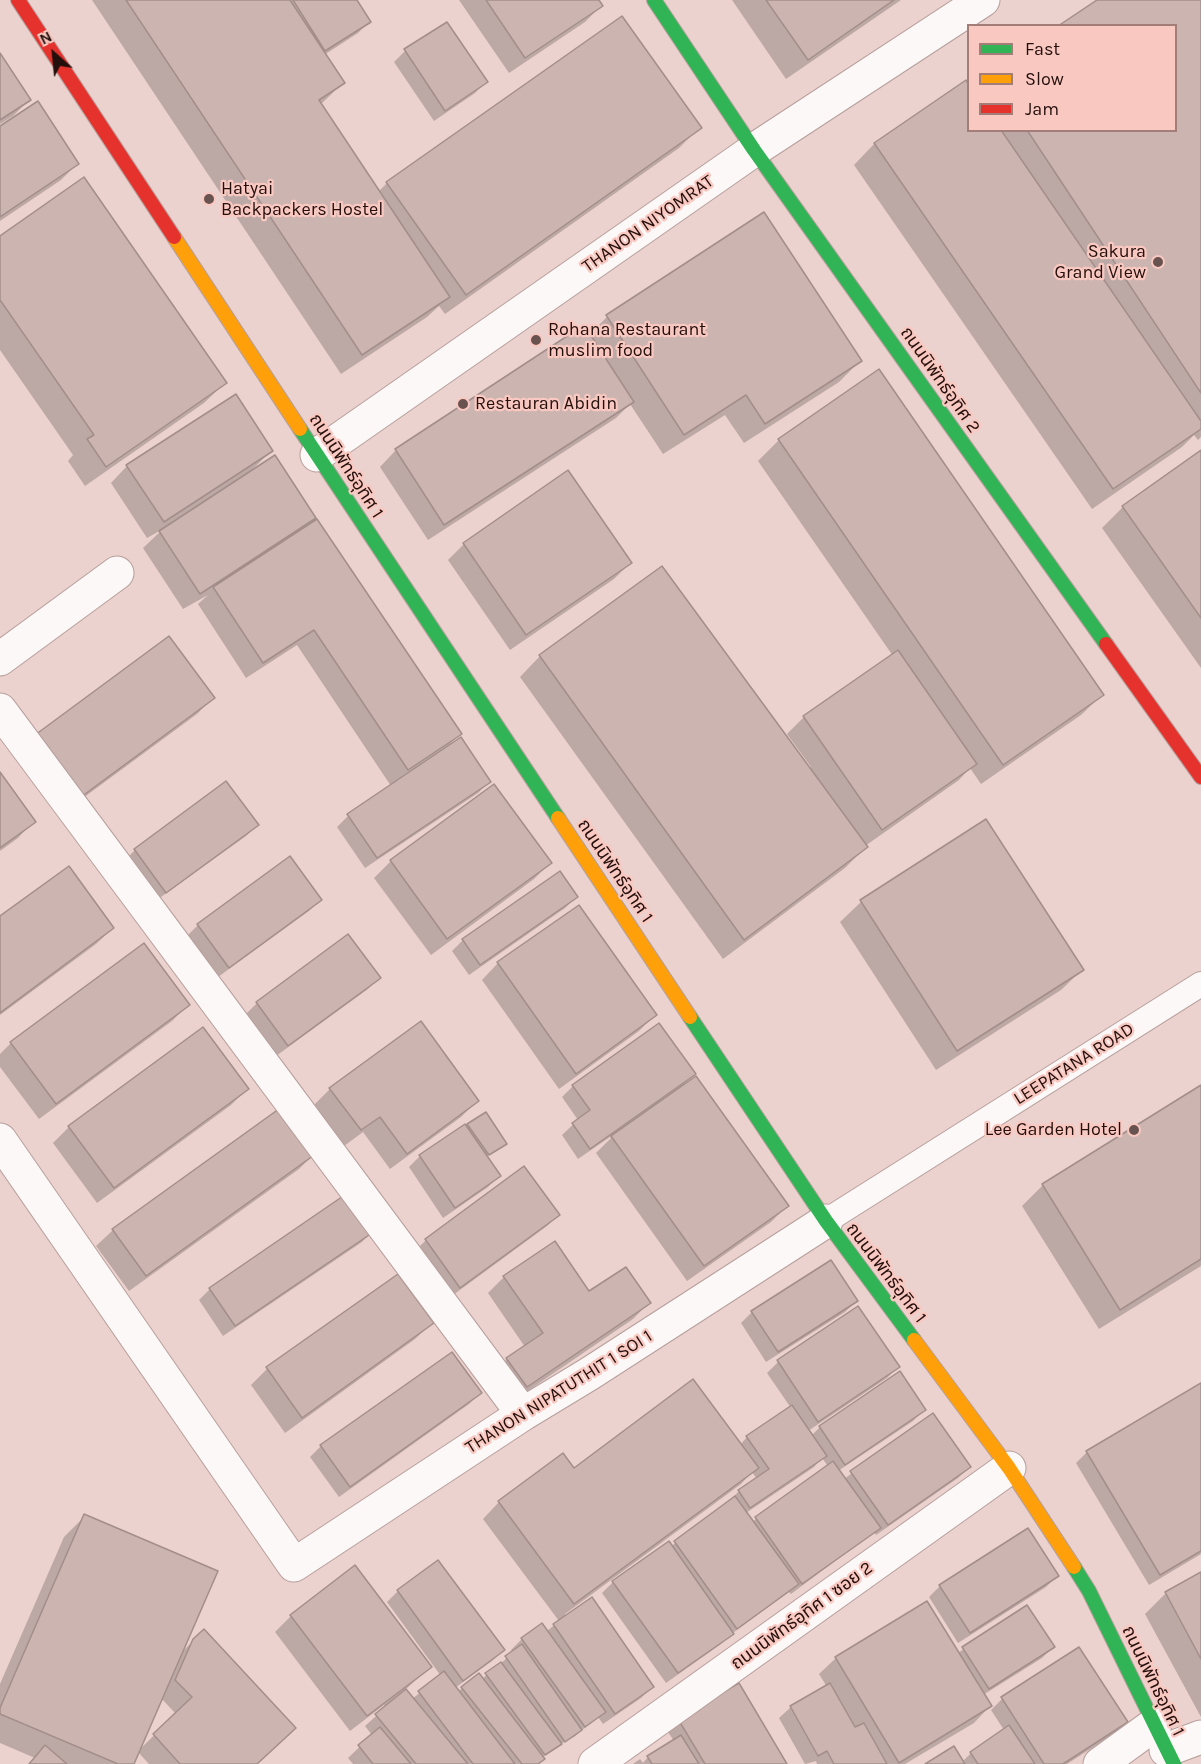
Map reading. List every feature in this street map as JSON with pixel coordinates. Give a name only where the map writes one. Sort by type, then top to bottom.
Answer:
[{"type":"street","name":"ถนนนิพัทธ์อุทิศ 1","points":[[18,0],[826,1221],[1009,1468],[1089,1591],[1165,1746]]},
{"type":"street","name":"ถนนนิพัทธ์อุทิศ 2","points":[[654,0],[754,150],[1201,777]]},
{"type":"street","name":"THANON NIYOMRAT","points":[[317,455],[754,150],[983,0]]},
{"type":"street","points":[[0,659],[117,573]]},
{"type":"street","points":[[0,710],[523,1414]]},
{"type":"street","name":"THANON NIPATUTHIT 1 SOI 1","points":[[0,1140],[294,1564],[523,1414],[826,1221]]},
{"type":"street","name":"ถนนนิพัทธ์อุทิศ 1 ซอย 2","points":[[595,1764],[1009,1468]]},
{"type":"street","points":[[1100,1764],[1201,1737]]},
{"type":"lane","name":"LEEPATANA ROAD","points":[[826,1221],[1201,984]]},
{"type":"building","points":[[126,0],[290,0],[345,83],[319,100],[450,297],[362,355]]},
{"type":"building","points":[[293,0],[357,0],[371,22],[325,51]]},
{"type":"building","points":[[486,0],[599,0],[603,6],[525,58]]},
{"type":"building","points":[[766,0],[894,0],[808,60]]},
{"type":"building","name":"Sakura Grand View","points":[[1097,0],[1201,0],[1201,393],[1028,132],[1177,132],[1177,24],[1061,24]]},
{"type":"building","points":[[622,16],[702,128],[466,295],[386,182]]},
{"type":"building","points":[[447,22],[488,82],[445,111],[404,49]]},
{"type":"building","points":[[0,53],[31,100],[0,120]]},
{"type":"building","points":[[966,80],[967,132],[1002,132],[1201,421],[1201,429],[1113,489],[874,143]]},
{"type":"building","points":[[38,101],[79,164],[0,217],[0,126]]},
{"type":"building","points":[[84,177],[227,383],[106,467],[87,439],[94,435],[0,300],[0,236]]},
{"type":"building","points":[[764,212],[862,361],[765,424],[746,395],[684,435],[606,315]]},
{"type":"building","points":[[584,325],[634,402],[444,525],[395,449]]},
{"type":"building","points":[[879,369],[1104,695],[1003,765],[778,439]]},
{"type":"building","points":[[236,394],[273,451],[164,522],[126,465]]},
{"type":"building","points":[[1201,450],[1201,618],[1122,506]]},
{"type":"building","points":[[275,455],[316,518],[200,594],[159,531]]},
{"type":"building","points":[[568,470],[632,563],[526,635],[463,543]]},
{"type":"building","points":[[317,519],[462,734],[408,770],[314,630],[263,663],[213,587]]},
{"type":"building","points":[[662,566],[868,847],[744,940],[539,655]]},
{"type":"building","points":[[169,636],[215,698],[81,797],[35,735]]},
{"type":"building","points":[[898,650],[977,764],[882,830],[803,716]]},
{"type":"building","points":[[461,737],[491,782],[377,858],[347,814]]},
{"type":"building","points":[[0,772],[36,822],[0,848]]},
{"type":"building","points":[[226,781],[259,825],[166,893],[134,849]]},
{"type":"building","points":[[494,784],[552,863],[447,939],[390,860]]},
{"type":"building","points":[[986,819],[1084,970],[957,1051],[860,900]]},
{"type":"building","points":[[290,856],[322,900],[229,968],[197,924]]},
{"type":"building","points":[[69,866],[114,928],[0,1013],[0,916]]},
{"type":"building","points":[[560,871],[578,897],[480,965],[462,939]]},
{"type":"building","points":[[579,905],[657,1015],[576,1074],[497,962]]},
{"type":"building","points":[[348,934],[381,978],[288,1046],[256,1002]]},
{"type":"building","points":[[144,943],[190,1005],[56,1104],[10,1042]]},
{"type":"building","points":[[421,1021],[479,1101],[407,1154],[380,1117],[361,1130],[329,1088]]},
{"type":"building","points":[[659,1023],[696,1074],[590,1149],[572,1123],[590,1110],[572,1085]]},
{"type":"building","points":[[203,1027],[249,1089],[114,1188],[68,1126]]},
{"type":"building","points":[[696,1076],[789,1206],[704,1266],[611,1136]]},
{"type":"building","points":[[1201,1085],[1201,1259],[1120,1310],[1042,1184]]},
{"type":"building","points":[[283,1106],[317,1153],[146,1276],[112,1229]]},
{"type":"building","points":[[486,1112],[507,1144],[489,1155],[467,1124]]},
{"type":"building","points":[[465,1124],[501,1176],[455,1208],[419,1155]]},
{"type":"building","points":[[524,1166],[560,1215],[460,1288],[425,1239]]},
{"type":"building","points":[[349,1192],[375,1231],[235,1326],[209,1288]]},
{"type":"building","points":[[555,1241],[589,1291],[626,1267],[651,1303],[527,1387],[506,1358],[543,1333],[503,1276]]},
{"type":"building","points":[[831,1260],[858,1301],[778,1352],[751,1311]]},
{"type":"building","points":[[398,1274],[434,1323],[302,1418],[266,1367]]},
{"type":"building","points":[[858,1306],[900,1367],[818,1422],[777,1360]]},
{"type":"building","points":[[452,1352],[482,1393],[350,1487],[320,1445]]},
{"type":"building","points":[[900,1371],[926,1410],[845,1465],[819,1426]]},
{"type":"building","points":[[693,1379],[759,1468],[574,1604],[498,1501],[563,1453],[574,1468]]},
{"type":"building","points":[[1201,1383],[1201,1551],[1160,1575],[1086,1451]]},
{"type":"building","points":[[792,1405],[827,1456],[750,1508],[738,1490],[769,1469],[746,1436]]},
{"type":"building","points":[[933,1413],[971,1467],[888,1525],[850,1471]]},
{"type":"building","points":[[833,1461],[881,1528],[802,1584],[755,1517]]},
{"type":"building","points":[[735,1496],[799,1584],[737,1629],[674,1541]]},
{"type":"building","points":[[84,1514],[218,1571],[134,1764],[118,1764],[0,1714],[0,1708]]},
{"type":"building","points":[[1028,1528],[1059,1576],[970,1633],[939,1585]]},
{"type":"building","points":[[669,1541],[734,1634],[678,1673],[612,1581]]},
{"type":"building","points":[[438,1560],[505,1650],[463,1681],[397,1590]]},
{"type":"building","points":[[355,1565],[432,1667],[367,1716],[290,1615]]},
{"type":"building","points":[[1201,1572],[1201,1659],[1165,1592]]},
{"type":"building","points":[[592,1597],[654,1687],[615,1714],[553,1624]]},
{"type":"building","points":[[927,1601],[992,1706],[899,1763],[835,1657]]},
{"type":"building","points":[[1027,1605],[1055,1647],[989,1689],[962,1647]]},
{"type":"building","points":[[542,1623],[606,1712],[585,1727],[521,1638]]},
{"type":"building","points":[[204,1629],[296,1728],[257,1764],[180,1764],[153,1734],[192,1697],[175,1680],[193,1639]]},
{"type":"building","points":[[522,1644],[582,1730],[565,1742],[505,1656]]},
{"type":"building","points":[[1079,1647],[1128,1722],[1063,1764],[1044,1764],[1001,1697]]},
{"type":"building","points":[[501,1662],[562,1744],[545,1755],[485,1673]]},
{"type":"building","points":[[444,1671],[515,1764],[473,1764],[418,1691]]},
{"type":"building","points":[[479,1673],[545,1759],[538,1764],[522,1764],[461,1687]]},
{"type":"building","points":[[739,1683],[787,1764],[705,1764],[678,1719]]},
{"type":"building","points":[[830,1683],[855,1727],[864,1723],[887,1764],[834,1764],[827,1751],[818,1756],[790,1706]]},
{"type":"building","points":[[406,1689],[468,1764],[416,1764],[375,1714]]},
{"type":"building","points":[[1009,1725],[1035,1764],[978,1764],[970,1752]]},
{"type":"building","points":[[380,1727],[411,1764],[373,1764],[358,1745]]},
{"type":"building","points":[[681,1735],[699,1764],[652,1764],[647,1756]]},
{"type":"building","points":[[45,1745],[67,1764],[29,1764]]},
{"type":"building","points":[[954,1746],[965,1764],[925,1764]]},
{"type":"traffic: fast","points":[[654,0],[754,150],[1106,644]]},
{"type":"traffic: fast","points":[[300,429],[558,818]]},
{"type":"traffic: fast","points":[[690,1017],[826,1221],[914,1340]]},
{"type":"traffic: fast","points":[[1074,1567],[1089,1591],[1174,1764]]},
{"type":"traffic: slow","points":[[174,237],[300,429]]},
{"type":"traffic: slow","points":[[558,818],[690,1017]]},
{"type":"traffic: slow","points":[[914,1340],[1009,1468],[1074,1567]]},
{"type":"traffic: jam","points":[[18,0],[174,237]]},
{"type":"traffic: jam","points":[[1106,644],[1201,777]]},
{"type":"place","name":"Hatyai Backpackers Hostel","points":[[209,199]]},
{"type":"place","name":"Sakura Grand View","points":[[1158,262]]},
{"type":"place","name":"Rohana Restaurant muslim food","points":[[536,340]]},
{"type":"place","name":"Restauran Abidin","points":[[463,404]]},
{"type":"place","name":"Lee Garden Hotel","points":[[1134,1130]]}]
